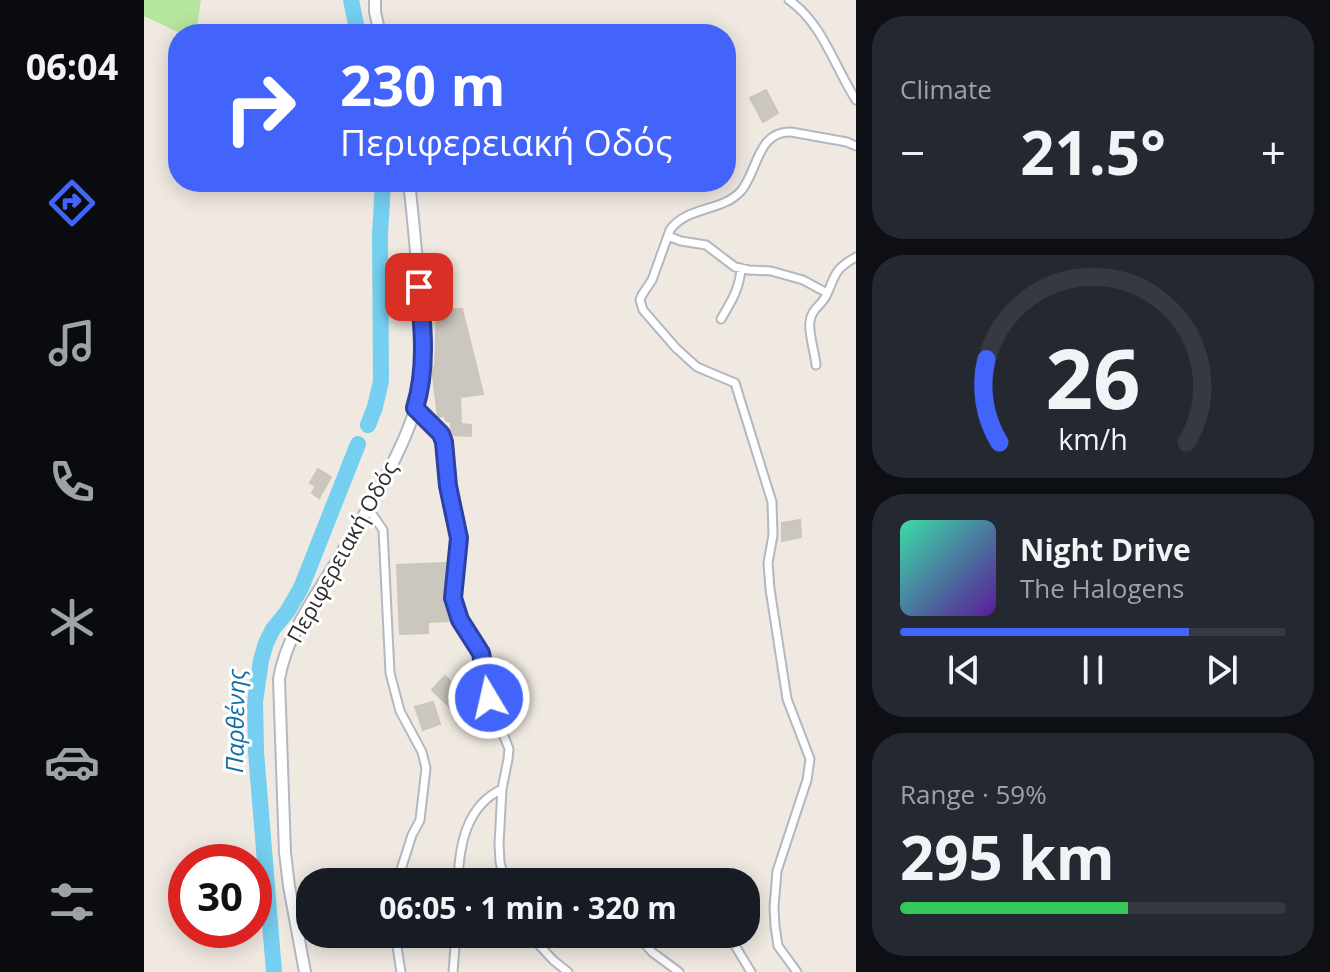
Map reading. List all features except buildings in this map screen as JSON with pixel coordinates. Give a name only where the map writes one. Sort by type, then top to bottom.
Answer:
[{"type":"main road","points":[[375,0],[378,24]]},
{"type":"main road","name":"Περιφερειακή Οδός","points":[[305,972],[285,853],[279,679],[290,644],[394,459],[415,408],[422,378],[423,342],[410,192]]},
{"type":"street","points":[[789,0],[816,27],[856,100]]},
{"type":"street","points":[[797,972],[778,946],[774,907],[777,871],[807,780],[810,759],[787,699],[770,589],[768,563],[773,508],[735,383],[697,367],[643,310],[640,300],[652,280],[673,225],[680,218],[728,201],[740,192],[762,148],[772,137],[791,132],[856,146]]},
{"type":"street","points":[[668,236],[706,245],[730,264],[741,268],[771,271],[803,280],[827,293]]},
{"type":"street","points":[[816,365],[809,324],[813,311],[823,301],[832,278],[856,257]]},
{"type":"street","points":[[721,319],[737,291],[741,268]]},
{"type":"street","points":[[415,408],[441,434],[444,442],[448,486],[459,538],[453,598],[460,620],[481,653],[489,698],[508,744],[502,789],[499,855],[502,868]]},
{"type":"street","points":[[368,508],[383,530],[390,673],[401,716],[422,752],[426,768],[420,820],[401,868]]},
{"type":"street","points":[[459,868],[460,849],[467,827],[489,796],[502,789]]},
{"type":"street","points":[[397,948],[401,972]]},
{"type":"street","points":[[453,972],[455,948]]},
{"type":"street","points":[[542,948],[568,972]]},
{"type":"street","points":[[648,948],[679,972]]},
{"type":"street","points":[[736,948],[751,972]]},
{"type":"green space","points":[[144,0],[201,0],[197,24],[168,24],[168,27],[144,16]]},
{"type":"waterway","name":"Παρθένης","points":[[351,0],[356,24]]},
{"type":"waterway","name":"Παρθένης","points":[[368,425],[381,381],[382,192]]},
{"type":"waterway","name":"Παρθένης","points":[[274,972],[256,752],[255,702],[261,660],[273,629],[301,588],[358,444]]},
{"type":"route","points":[[419,287],[423,370],[415,408],[441,434],[444,442],[448,486],[459,538],[453,598],[460,620],[481,653],[489,698]]}]
